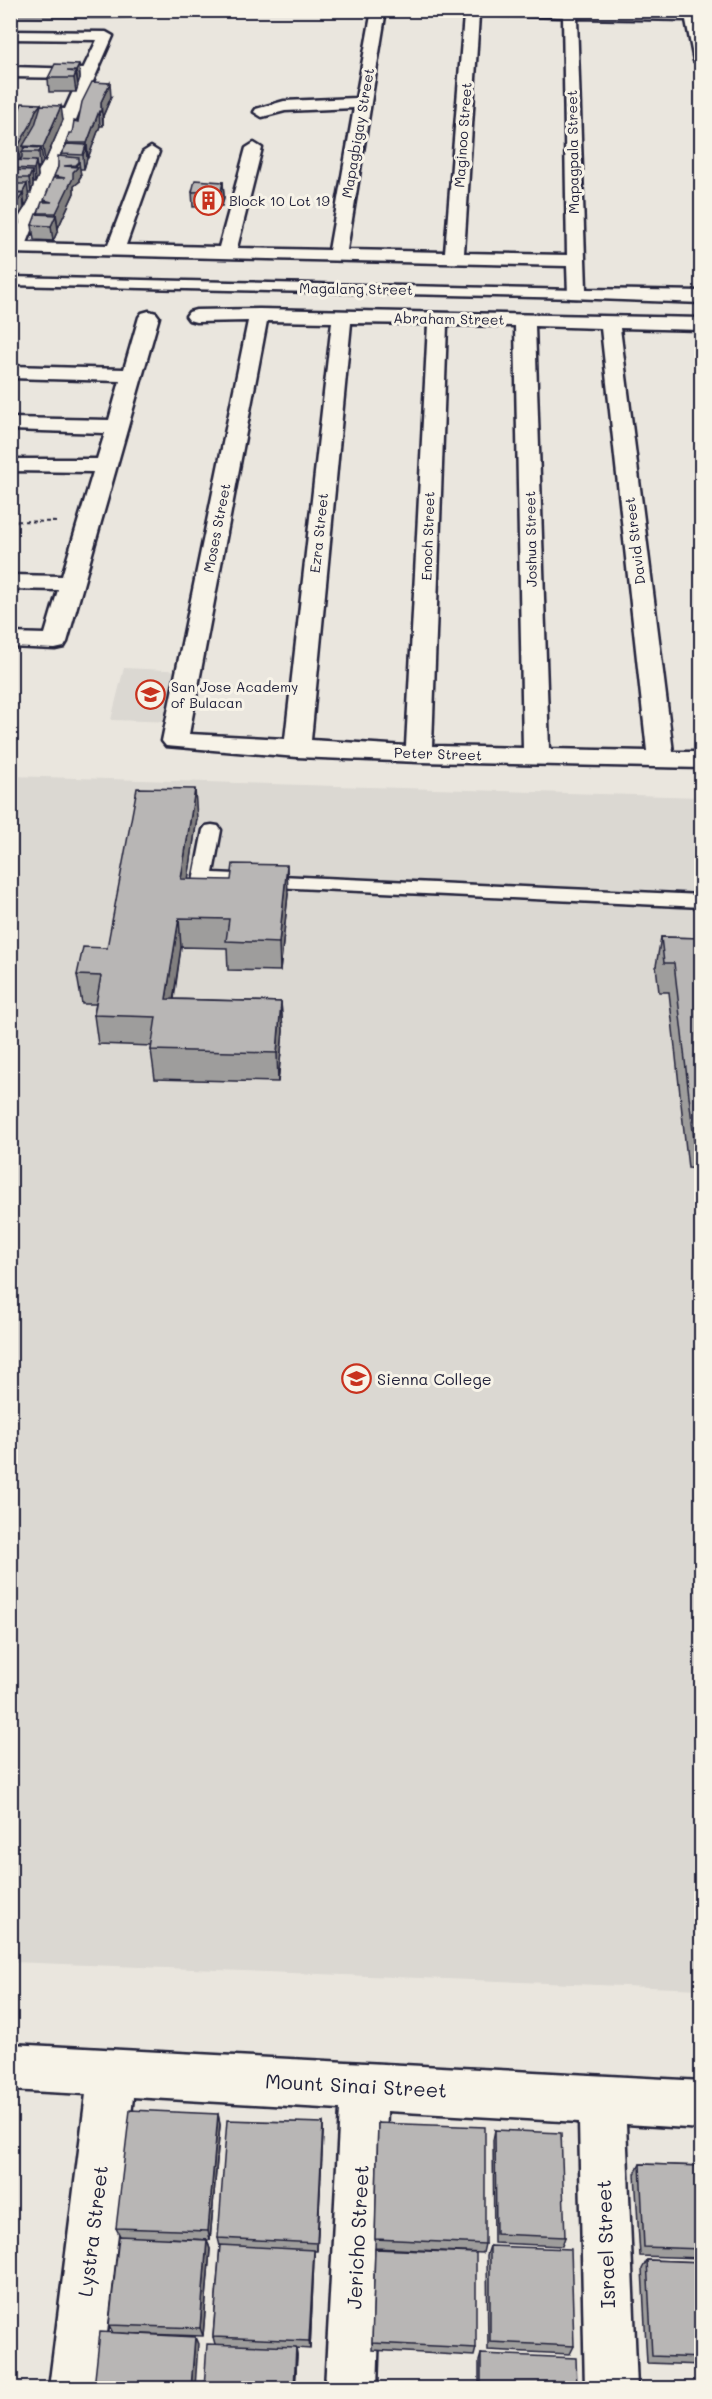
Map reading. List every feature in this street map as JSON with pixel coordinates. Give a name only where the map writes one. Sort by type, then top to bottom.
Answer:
[{"type":"street","name":"Mapagbigay Street","points":[[337,256],[379,10]]},
{"type":"street","points":[[427,10],[695,14],[702,61]]},
{"type":"street","name":"Maginoo Street","points":[[454,258],[472,11]]},
{"type":"street","name":"Mapagpala Street","points":[[571,12],[577,294]]},
{"type":"street","points":[[10,35],[106,36],[38,194],[19,219],[13,248],[576,261]]},
{"type":"street","points":[[75,56],[97,56]]},
{"type":"street","points":[[10,72],[88,74]]},
{"type":"street","points":[[57,93],[80,93]]},
{"type":"street","points":[[262,112],[284,106],[363,103]]},
{"type":"street","points":[[11,114],[71,113]]},
{"type":"street","points":[[226,253],[254,148]]},
{"type":"street","points":[[115,251],[151,152]]},
{"type":"street","points":[[29,170],[48,171]]},
{"type":"street","points":[[20,194],[38,194]]},
{"type":"street","name":"Magalang Street","points":[[577,294],[702,297]]},
{"type":"street","name":"Moses Street","points":[[175,741],[259,315]]},
{"type":"street","name":"Abraham Street","points":[[196,316],[342,316],[702,324]]},
{"type":"street","name":"Ezra Street","points":[[297,749],[342,316]]},
{"type":"street","points":[[10,640],[55,642],[149,317]]},
{"type":"street","name":"Enoch Street","points":[[419,754],[438,319]]},
{"type":"street","name":"Joshua Street","points":[[525,321],[536,757]]},
{"type":"street","name":"David Street","points":[[610,322],[661,760]]},
{"type":"street","points":[[10,372],[132,375]]},
{"type":"street","points":[[10,424],[118,428]]},
{"type":"street","points":[[10,465],[106,466]]},
{"type":"street","points":[[10,582],[72,583]]},
{"type":"street","name":"Peter Street","points":[[175,741],[419,754],[702,760]]},
{"type":"street","name":"Mount Sinai Street","points":[[10,2067],[702,2105]]},
{"type":"street","name":"Lystra Street","points":[[75,2388],[112,2073]]},
{"type":"street","name":"Jericho Street","points":[[351,2388],[364,2086]]},
{"type":"street","name":"Israel Street","points":[[602,2099],[611,2388]]},
{"type":"lane","name":"Magalang Street","points":[[10,281],[577,294]]},
{"type":"lane","points":[[199,898],[212,830]]},
{"type":"lane","points":[[203,878],[702,901]]},
{"type":"path","points":[[10,521],[89,523]]},
{"type":"shaded area","points":[[11,10],[188,11],[146,17],[100,18],[11,17]]},
{"type":"shaded area","name":"San Jose Academy of Bulacan","points":[[124,668],[187,671],[176,722],[111,720]]},
{"type":"shaded area","name":"Sienna College","points":[[11,776],[701,797],[701,1989],[11,1962]]},
{"type":"building","points":[[55,64],[79,65],[76,71],[67,71],[76,72],[74,78],[48,78]]},
{"type":"building","points":[[92,82],[110,83],[101,102],[101,112],[99,111],[87,143],[66,143],[69,133],[72,133],[74,121],[78,122],[82,102]]},
{"type":"building","points":[[22,103],[41,104],[18,146],[19,152],[10,152],[10,124],[15,121]]},
{"type":"building","points":[[41,105],[61,106],[43,147],[23,146],[35,125]]},
{"type":"building","points":[[67,144],[86,145],[83,155],[61,154]]},
{"type":"building","points":[[25,147],[41,148],[39,152],[22,152]]},
{"type":"building","points":[[58,156],[79,158],[76,165],[64,166],[78,167],[73,172],[73,178],[56,213],[38,213],[42,202],[52,202],[44,200],[53,178],[65,178],[54,176],[58,167]]},
{"type":"building","points":[[10,160],[36,161],[34,169],[10,168]]},
{"type":"building","points":[[10,170],[32,171],[29,178],[10,178]]},
{"type":"building","points":[[195,180],[223,182],[221,191],[192,192]]},
{"type":"building","points":[[10,184],[27,184],[23,192],[10,193]]},
{"type":"building","points":[[10,193],[23,194],[17,202],[10,202]]},
{"type":"building","points":[[10,208],[17,208],[13,217],[10,217]]},
{"type":"building","points":[[36,214],[56,215],[51,226],[32,225]]},
{"type":"building","points":[[137,788],[195,789],[181,879],[231,880],[233,864],[287,865],[279,943],[226,941],[229,919],[179,918],[166,999],[281,1002],[277,1053],[151,1050],[156,1017],[94,1015],[101,976],[77,975],[83,947],[107,948]]},
{"type":"building","points":[[661,937],[702,938],[702,1140],[694,1140],[674,963],[664,963]]},
{"type":"building","points":[[130,2110],[218,2114],[208,2231],[116,2228]]},
{"type":"building","points":[[227,2120],[323,2123],[317,2243],[218,2238]]},
{"type":"building","points":[[378,2123],[485,2127],[485,2244],[375,2239]]},
{"type":"building","points":[[495,2130],[561,2133],[565,2237],[496,2234]]},
{"type":"building","points":[[640,2164],[702,2166],[702,2249],[644,2247]]},
{"type":"building","points":[[119,2236],[207,2240],[200,2328],[109,2325]]},
{"type":"building","points":[[220,2245],[314,2250],[309,2341],[213,2337]]},
{"type":"building","points":[[490,2246],[571,2249],[574,2346],[490,2342]]},
{"type":"building","points":[[375,2249],[476,2253],[476,2348],[372,2343]]},
{"type":"building","points":[[647,2260],[702,2262],[702,2358],[652,2356]]},
{"type":"building","points":[[100,2332],[195,2337],[191,2388],[94,2388]]},
{"type":"building","points":[[207,2344],[296,2347],[294,2388],[204,2388]]},
{"type":"building","points":[[481,2354],[576,2358],[577,2388],[481,2388]]},
{"type":"place","name":"Block 10 Lot 19","points":[[208,201]]},
{"type":"place","name":"San Jose Academy of Bulacan","points":[[150,695]]},
{"type":"place","name":"Sienna College","points":[[356,1379]]}]
